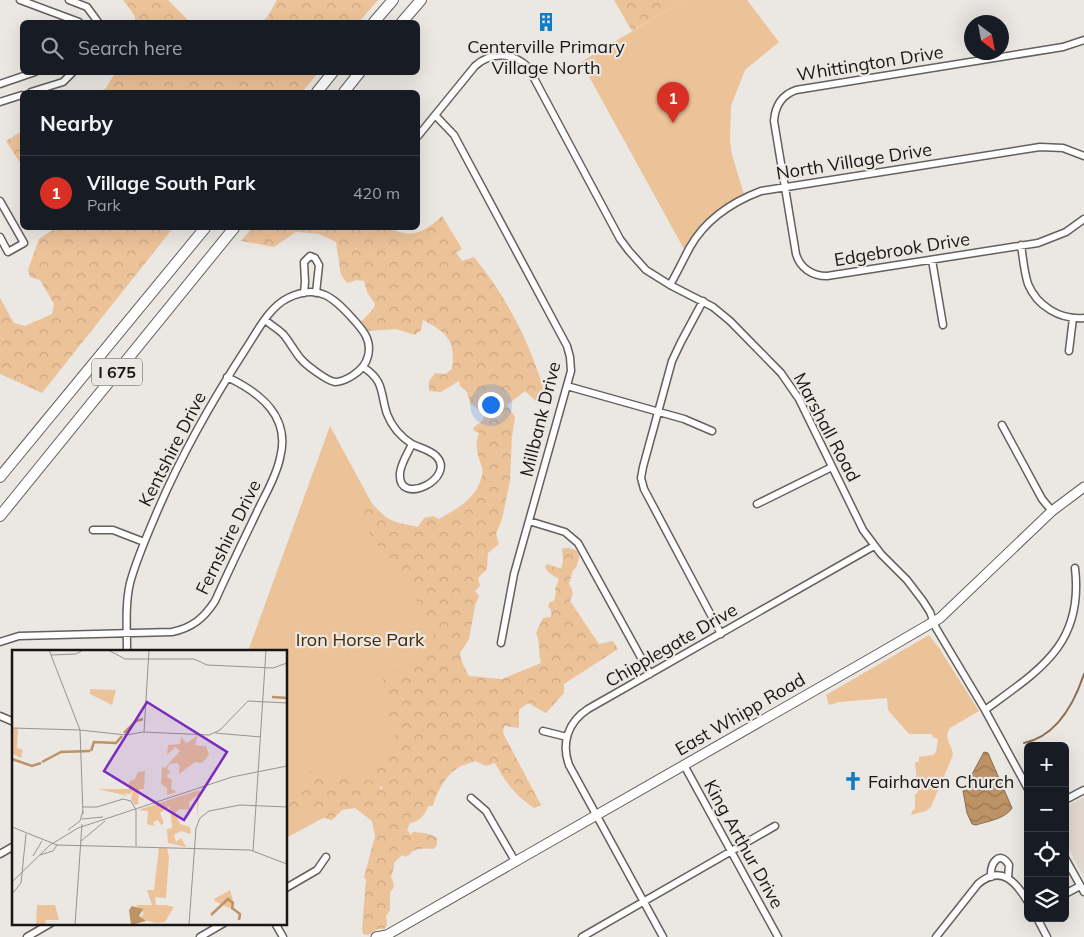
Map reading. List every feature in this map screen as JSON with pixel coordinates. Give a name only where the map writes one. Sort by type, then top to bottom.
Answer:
[{"type":"highway","points":[[376,20],[393,0]]},
{"type":"highway","points":[[404,20],[421,0]]},
{"type":"highway","points":[[318,90],[330,75]]},
{"type":"highway","points":[[346,90],[358,75]]},
{"type":"highway","name":"I 675","points":[[0,477],[203,230]]},
{"type":"highway","name":"I 675","points":[[0,516],[232,230]]},
{"type":"main road","name":"East Whipp Road","points":[[376,937],[386,936],[940,618],[1052,511],[1084,487]]},
{"type":"street","points":[[20,0],[74,20]]},
{"type":"street","points":[[69,0],[87,7],[97,20]]},
{"type":"street","name":"Whittington Drive","points":[[785,187],[774,114],[778,104],[791,92],[800,88],[1063,47],[1084,40]]},
{"type":"street","name":"Marshall Road","points":[[420,134],[475,66],[485,59],[502,55],[523,62],[532,73],[620,239],[638,262],[658,279],[703,302],[730,321],[788,380],[864,530],[874,546],[916,590],[930,612],[949,651],[985,710],[1027,787]]},
{"type":"street","points":[[0,84],[26,75]]},
{"type":"street","points":[[37,90],[63,82],[70,75]]},
{"type":"street","points":[[0,102],[20,96]]},
{"type":"street","name":"Millbank Drive","points":[[435,115],[454,135],[567,346],[571,365],[567,386],[514,574],[501,643]]},
{"type":"street","name":"North Village Drive","points":[[670,285],[690,246],[712,220],[729,206],[748,196],[785,187],[1040,146],[1063,148],[1084,156]]},
{"type":"street","name":"Edgebrook Drive","points":[[785,187],[796,254],[803,267],[814,274],[827,276],[1038,243],[1057,236],[1084,219]]},
{"type":"street","points":[[0,201],[24,243],[8,252],[0,237]]},
{"type":"street","points":[[1021,245],[1027,278],[1036,297],[1054,312],[1073,318],[1084,318]]},
{"type":"street","points":[[265,320],[283,335],[304,362],[330,380],[335,382],[344,380],[363,367],[369,352],[369,345],[366,335],[334,299],[330,296],[316,293],[304,293],[304,262],[310,256],[316,258],[319,263],[316,293]]},
{"type":"street","points":[[932,260],[943,325]]},
{"type":"street","name":"Kentshire Drive","points":[[127,650],[126,616],[130,583],[144,542],[178,464],[227,377],[265,320],[281,302],[289,297],[304,293]]},
{"type":"street","points":[[703,302],[676,351],[643,467],[642,483],[721,634]]},
{"type":"street","points":[[1069,352],[1073,318]]},
{"type":"street","points":[[363,367],[375,376],[380,385],[387,414],[394,428],[412,444],[436,456],[440,463],[437,476],[419,489],[406,486],[400,477],[401,468],[412,444]]},
{"type":"street","name":"Fernshire Drive","points":[[0,642],[19,636],[179,630],[194,624],[205,614],[215,601],[278,467],[282,442],[276,415],[266,402],[258,395],[227,377]]},
{"type":"street","points":[[567,386],[658,411],[712,430]]},
{"type":"street","points":[[1002,425],[1042,499],[1052,511]]},
{"type":"street","points":[[757,504],[832,467]]},
{"type":"street","points":[[529,521],[565,532],[578,543],[650,674]]},
{"type":"street","points":[[93,530],[113,530],[144,542]]},
{"type":"street","name":"Chipplegate Drive","points":[[567,737],[571,725],[582,713],[874,546]]},
{"type":"street","points":[[985,710],[1040,668],[1052,657],[1061,644],[1070,629],[1075,610],[1077,587],[1075,568]]},
{"type":"street","points":[[0,716],[12,721]]},
{"type":"street","points":[[543,731],[567,737],[565,750],[569,765],[664,937]]},
{"type":"street","name":"King Arthur Drive","points":[[684,765],[778,937]]},
{"type":"street","points":[[1069,798],[1084,790]]},
{"type":"street","points":[[471,798],[486,811],[515,861]]},
{"type":"street","points":[[582,937],[775,826]]},
{"type":"street","points":[[288,887],[317,870],[326,857]]},
{"type":"street","points":[[992,876],[991,866],[995,860],[999,859],[1006,861],[1009,865],[1008,878]]},
{"type":"street","points":[[1069,865],[1082,889],[1069,893]]},
{"type":"street","points":[[936,937],[978,884],[992,876],[1008,878],[1017,885],[1024,896]]},
{"type":"street","points":[[1039,922],[1047,937]]},
{"type":"street","points":[[27,937],[49,924]]},
{"type":"street","points":[[200,937],[222,924]]},
{"type":"street","points":[[276,924],[283,937]]},
{"type":"shaded area","points":[[1084,797],[1084,877],[1069,849],[1069,805]]},
{"type":"green space","points":[[123,0],[168,0],[188,20],[135,20],[135,16]]},
{"type":"green space","points":[[277,0],[378,0],[361,20],[264,20]]},
{"type":"green space","points":[[614,0],[684,0],[632,31]]},
{"type":"green space","points":[[684,0],[747,0],[779,42],[745,70],[731,106],[730,140],[732,155],[744,194],[710,218],[696,233],[685,251],[581,62]]},
{"type":"green space","points":[[114,75],[316,75],[304,90],[104,90]]},
{"type":"green space","points":[[20,132],[20,163],[6,141]]},
{"type":"green space","points":[[442,216],[461,247],[461,250],[456,252],[462,261],[474,257],[497,288],[517,322],[533,358],[545,394],[539,404],[525,391],[507,405],[515,417],[510,481],[502,519],[496,534],[499,544],[488,553],[487,569],[478,578],[480,586],[475,591],[479,596],[475,606],[469,639],[460,653],[463,665],[469,676],[502,679],[541,663],[536,633],[543,618],[551,617],[551,610],[548,606],[550,602],[554,601],[555,589],[559,579],[549,573],[545,566],[547,564],[561,569],[563,562],[562,549],[567,548],[577,551],[579,556],[569,584],[572,592],[570,601],[599,644],[613,641],[618,649],[564,684],[564,693],[546,713],[528,703],[519,710],[519,728],[504,726],[503,733],[541,805],[534,808],[522,799],[507,782],[495,763],[486,766],[475,761],[456,769],[448,776],[436,796],[433,806],[428,806],[422,817],[410,823],[407,830],[411,835],[413,832],[416,832],[437,838],[437,845],[434,849],[414,850],[408,856],[402,855],[394,863],[391,877],[394,887],[390,892],[390,910],[386,916],[387,925],[384,929],[378,929],[368,935],[363,934],[362,928],[366,880],[364,877],[375,836],[372,821],[355,808],[342,810],[332,820],[306,809],[302,809],[299,813],[292,813],[288,816],[288,790],[292,791],[299,786],[301,773],[307,771],[316,772],[319,777],[325,777],[342,769],[345,777],[360,775],[366,780],[371,780],[376,787],[382,789],[376,779],[376,773],[371,773],[367,776],[362,765],[370,762],[373,764],[393,755],[392,751],[395,743],[393,739],[399,729],[387,716],[390,703],[376,696],[374,697],[372,694],[388,673],[413,666],[423,668],[432,643],[434,630],[393,560],[384,554],[357,515],[365,501],[370,501],[382,514],[391,520],[418,527],[424,518],[433,516],[439,519],[464,503],[474,493],[482,476],[477,446],[479,433],[474,431],[473,428],[484,417],[470,403],[467,392],[460,386],[459,381],[441,392],[429,391],[429,381],[435,373],[445,374],[452,369],[453,351],[451,344],[448,338],[438,329],[423,320],[421,330],[415,335],[396,329],[367,331],[361,322],[374,308],[375,304],[367,292],[364,281],[357,280],[347,283],[341,275],[336,242],[319,234],[296,232],[274,247],[241,241],[250,230],[394,230],[412,233],[424,230]]},
{"type":"green space","points":[[52,230],[171,230],[42,393],[0,374],[0,298],[14,323],[25,326],[52,314],[54,304],[40,280],[30,277],[28,270],[39,239]]},
{"type":"green space","name":"Iron Horse Park","points":[[330,426],[441,631],[394,780],[288,837],[288,650],[248,650]]},
{"type":"green space","points":[[929,635],[979,711],[950,728],[947,735],[953,755],[931,807],[926,811],[911,815],[915,809],[915,794],[918,793],[915,762],[919,762],[919,757],[933,755],[936,752],[938,739],[933,737],[932,734],[909,734],[888,710],[887,698],[839,702],[829,705],[826,695]]},
{"type":"water","points":[[984,752],[988,753],[1012,808],[1001,817],[976,825],[972,824],[967,813],[963,791]]},
{"type":"waterway","points":[[1027,742],[1046,733],[1063,717],[1075,696],[1084,674]]},
{"type":"place","name":"Centerville Primary Village North","points":[[546,22]]},
{"type":"place","name":"Village South Park","points":[[673,123]]},
{"type":"place","name":"Fairhaven Church","points":[[853,781]]}]
